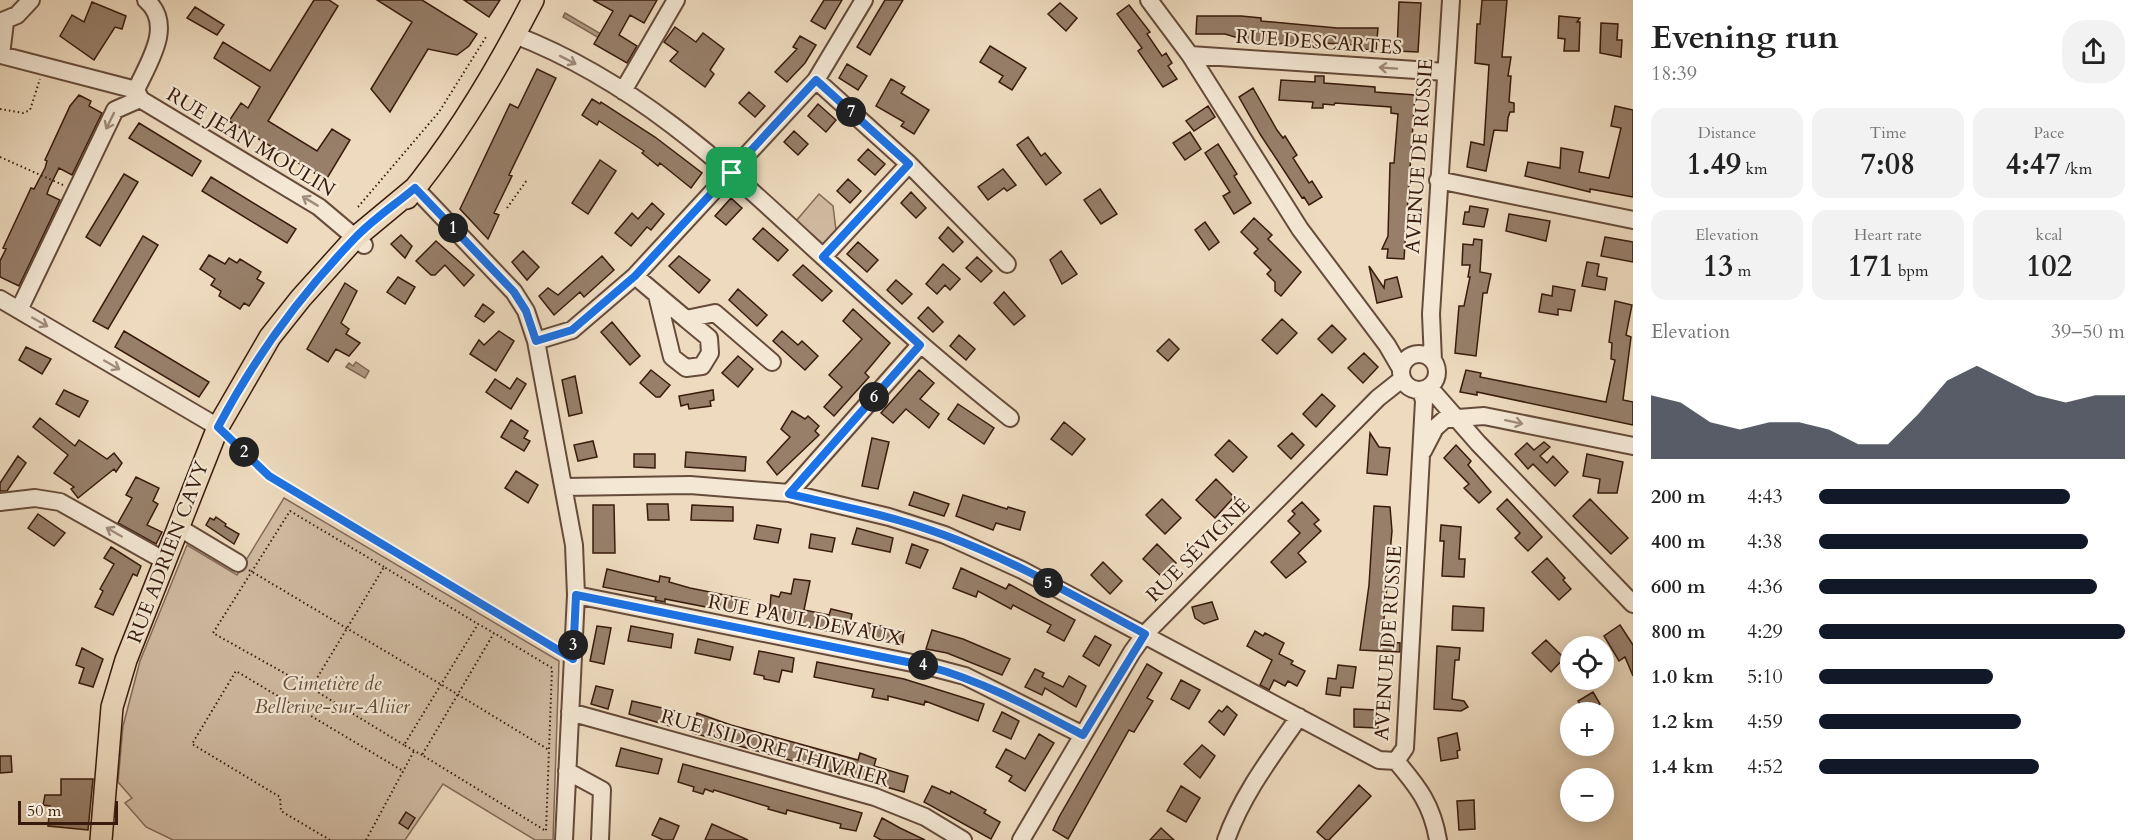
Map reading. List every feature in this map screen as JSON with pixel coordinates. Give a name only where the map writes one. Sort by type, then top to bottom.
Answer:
[{"type":"main road","name":"RUE ADRIEN CAVY","points":[[100,840],[112,707],[126,660],[218,427],[270,337],[301,298],[333,264],[360,241],[381,229],[458,130],[515,35],[533,0]]},
{"type":"street","points":[[31,0],[17,15],[2,22],[1,55],[138,94],[160,38],[156,16],[146,0]]},
{"type":"street","points":[[623,91],[676,0]]},
{"type":"street","points":[[536,341],[572,330],[635,276],[816,80],[864,0]]},
{"type":"street","points":[[1149,0],[1190,55],[1300,229],[1387,345],[1401,374],[1411,388],[1425,388],[1633,602]]},
{"type":"street","name":"AVENUE DE RUSSIE","points":[[1433,361],[1431,314],[1437,180],[1451,0]]},
{"type":"street","points":[[515,35],[584,68],[623,91],[689,136],[920,345],[1010,418]]},
{"type":"street","name":"RUE DESCARTES","points":[[1190,55],[1446,72]]},
{"type":"street","points":[[816,80],[909,164],[1007,264]]},
{"type":"street","name":"RUE JEAN MOULIN","points":[[19,310],[115,110],[138,94],[319,207],[360,241]]},
{"type":"street","points":[[823,257],[909,164]]},
{"type":"street","points":[[1437,180],[1633,220]]},
{"type":"street","points":[[415,188],[514,292],[526,311],[536,341],[573,544],[576,595],[564,840]]},
{"type":"street","points":[[635,276],[709,338],[710,353],[702,366],[686,368],[672,357],[657,295]]},
{"type":"street","points":[[0,299],[218,427]]},
{"type":"street","points":[[686,319],[715,313],[772,362]]},
{"type":"street","name":"AVENUE DE RUSSIE","points":[[1414,355],[1421,349],[1431,314]]},
{"type":"street","points":[[789,494],[920,345]]},
{"type":"street","points":[[1387,345],[1414,355],[1426,356],[1433,361],[1436,375],[1425,388]]},
{"type":"street","points":[[1401,374],[1405,361],[1414,355]]},
{"type":"street","name":"RUE SÉVIGNÉ","points":[[1021,840],[1145,634],[1401,374]]},
{"type":"street","name":"AVENUE DE RUSSIE","points":[[1396,761],[1405,747],[1425,388]]},
{"type":"street","points":[[1456,420],[1484,416],[1633,446]]},
{"type":"street","name":"AVENUE DE RUSSIE","points":[[1421,454],[1435,428],[1445,420],[1456,420]]},
{"type":"street","points":[[564,487],[690,485],[789,494],[889,517],[945,535],[1022,570],[1378,760],[1396,761],[1426,800],[1434,817],[1438,840]]},
{"type":"street","points":[[0,502],[35,498],[60,502],[165,561]]},
{"type":"street","points":[[178,527],[245,567]]},
{"type":"street","name":"RUE PAUL DEVAUX","points":[[576,595],[927,666],[984,684],[1083,735]]},
{"type":"street","name":"RUE ISIDORE THIVRIER","points":[[570,712],[875,797],[925,817],[963,840]]},
{"type":"street","points":[[1226,840],[1234,816],[1250,789],[1299,717]]},
{"type":"street","points":[[567,771],[602,790],[600,840]]},
{"type":"path","points":[[357,207],[439,112],[486,37]]},
{"type":"path","points":[[0,109],[23,113],[30,110],[43,68]]},
{"type":"path","points":[[0,157],[76,191]]},
{"type":"path","points":[[507,208],[527,180]]},
{"type":"path","points":[[218,427],[269,476],[573,659]]},
{"type":"path","points":[[290,511],[384,567],[552,668],[546,831],[311,688],[213,633],[245,567],[290,511]]},
{"type":"path","points":[[245,567],[549,750]]},
{"type":"path","points":[[311,688],[384,567]]},
{"type":"path","points":[[404,745],[478,624]]},
{"type":"path","points":[[422,755],[494,633]]},
{"type":"path","points":[[330,840],[281,811],[280,797],[192,744],[236,671],[403,771]]},
{"type":"path","points":[[366,840],[414,751]]},
{"type":"green space","points":[[819,194],[833,206],[836,230],[823,244],[796,221]]},
{"type":"green space","name":"Cimetière de Bellerive-sur-Aliier","points":[[284,498],[559,661],[553,840],[535,840],[443,784],[405,840],[173,840],[146,827],[125,803],[132,798],[118,782],[123,726],[140,661],[187,545],[237,575]]},
{"type":"shaded area","points":[[565,13],[601,34],[599,38],[563,17]]},
{"type":"shaded area","points":[[356,362],[369,371],[365,378],[346,367],[349,363],[353,366]]},
{"type":"building","points":[[314,0],[329,0],[338,6],[268,121],[317,151],[332,129],[350,140],[326,180],[229,121],[241,103],[248,108],[260,87],[214,58],[223,42],[270,71]]},
{"type":"building","points":[[377,0],[422,0],[477,34],[469,46],[457,55],[428,49],[390,112],[371,89],[412,22]]},
{"type":"building","points":[[464,0],[500,0],[489,17]]},
{"type":"building","points":[[593,0],[657,0],[644,23],[630,15],[619,35],[637,46],[627,63],[594,44],[613,11]]},
{"type":"building","points":[[824,0],[842,0],[825,29],[811,21]]},
{"type":"building","points":[[885,0],[903,0],[870,55],[857,47]]},
{"type":"building","points":[[1482,0],[1507,0],[1502,57],[1511,57],[1508,76],[1511,76],[1509,102],[1514,103],[1514,112],[1510,112],[1508,118],[1507,131],[1494,130],[1486,171],[1467,167],[1471,142],[1484,145],[1489,65],[1475,63],[1477,24],[1480,24]]},
{"type":"building","points":[[92,2],[126,16],[122,29],[115,27],[94,60],[60,36],[72,15],[84,22]]},
{"type":"building","points":[[1399,2],[1421,3],[1418,52],[1397,51]]},
{"type":"building","points":[[1060,3],[1077,18],[1066,31],[1048,14]]},
{"type":"building","points":[[1129,5],[1150,32],[1147,34],[1162,56],[1166,53],[1172,63],[1168,66],[1177,79],[1163,87],[1138,51],[1142,48],[1117,14]]},
{"type":"building","points":[[195,7],[224,25],[217,35],[187,18]]},
{"type":"building","points":[[1197,16],[1241,16],[1261,18],[1261,21],[1337,28],[1378,28],[1376,50],[1356,49],[1356,45],[1323,43],[1323,46],[1252,42],[1225,34],[1196,34]]},
{"type":"building","points":[[1559,16],[1580,18],[1577,22],[1580,22],[1579,51],[1564,51],[1565,39],[1558,38]]},
{"type":"building","points":[[1601,23],[1618,24],[1617,40],[1622,40],[1621,57],[1600,53]]},
{"type":"building","points":[[675,27],[696,42],[703,33],[724,49],[710,70],[714,74],[705,87],[670,61],[678,52],[664,42]]},
{"type":"building","points":[[800,36],[816,45],[805,63],[787,82],[775,72],[797,49],[793,47]]},
{"type":"building","points":[[990,46],[1026,68],[1012,90],[999,82],[1003,76],[980,62]]},
{"type":"building","points":[[847,64],[867,76],[858,90],[839,78]]},
{"type":"building","points":[[537,69],[556,78],[509,175],[512,176],[494,213],[499,215],[488,239],[460,209],[510,104],[518,108]]},
{"type":"building","points":[[1315,76],[1324,76],[1324,83],[1375,87],[1375,92],[1415,95],[1404,259],[1387,258],[1388,249],[1382,249],[1388,236],[1390,163],[1394,163],[1398,114],[1391,113],[1391,107],[1335,103],[1334,105],[1323,104],[1323,108],[1312,108],[1313,102],[1279,100],[1281,80],[1315,82]]},
{"type":"building","points":[[891,79],[905,87],[901,93],[929,110],[914,134],[901,126],[904,122],[876,106]]},
{"type":"building","points":[[1253,88],[1277,130],[1283,138],[1285,136],[1297,155],[1293,158],[1309,183],[1312,181],[1322,197],[1309,205],[1260,134],[1239,97]]},
{"type":"building","points":[[749,92],[765,106],[755,117],[739,103]]},
{"type":"building","points":[[79,95],[91,101],[89,106],[102,113],[72,175],[59,168],[49,188],[47,194],[60,200],[19,286],[0,277],[0,261],[6,249],[3,248],[31,188],[34,189],[45,168],[47,161],[45,160],[70,106]]},
{"type":"building","points":[[592,99],[600,104],[601,102],[655,137],[702,173],[691,188],[660,163],[658,166],[642,153],[644,151],[599,121],[597,125],[582,115]]},
{"type":"building","points":[[818,104],[836,120],[826,132],[808,116]]},
{"type":"building","points":[[1208,106],[1215,117],[1194,131],[1186,121]]},
{"type":"building","points":[[1615,106],[1633,110],[1633,197],[1590,189],[1590,192],[1525,176],[1528,162],[1560,168],[1561,148],[1583,152],[1579,172],[1609,178],[1621,128],[1611,126]]},
{"type":"building","points":[[139,123],[201,161],[192,176],[129,138]]},
{"type":"building","points":[[794,131],[808,144],[798,155],[784,142]]},
{"type":"building","points":[[1190,132],[1201,149],[1185,160],[1173,143]]},
{"type":"building","points":[[1028,137],[1041,156],[1045,153],[1061,173],[1046,185],[1017,145]]},
{"type":"building","points":[[1218,144],[1237,174],[1234,176],[1251,203],[1234,214],[1223,196],[1230,192],[1205,153]]},
{"type":"building","points":[[868,149],[885,164],[875,175],[858,160]]},
{"type":"building","points":[[600,160],[616,171],[588,214],[572,203]]},
{"type":"building","points":[[1003,169],[1016,185],[1007,191],[1004,188],[988,200],[978,187]]},
{"type":"building","points":[[124,174],[138,182],[100,246],[86,237]]},
{"type":"building","points":[[211,177],[296,229],[287,243],[202,191]]},
{"type":"building","points":[[848,179],[861,191],[850,203],[837,191]]},
{"type":"building","points":[[1100,189],[1117,214],[1101,224],[1084,200]]},
{"type":"building","points":[[911,192],[926,208],[916,218],[901,203]]},
{"type":"building","points":[[731,198],[742,208],[726,225],[715,216]]},
{"type":"building","points":[[652,203],[664,214],[651,230],[647,227],[631,246],[615,233],[632,213],[638,219]]},
{"type":"building","points":[[1470,206],[1488,209],[1484,227],[1463,224],[1465,212],[1469,212]]},
{"type":"building","points":[[1509,214],[1550,221],[1546,241],[1506,231]]},
{"type":"building","points":[[1254,218],[1272,235],[1268,239],[1301,272],[1281,296],[1275,291],[1275,282],[1267,274],[1271,270],[1254,253],[1258,249],[1241,232]]},
{"type":"building","points":[[1205,222],[1219,242],[1209,250],[1195,230]]},
{"type":"building","points":[[948,227],[963,242],[953,252],[939,238]]},
{"type":"building","points":[[763,228],[788,250],[778,261],[753,239]]},
{"type":"building","points":[[401,235],[412,246],[405,258],[391,244]]},
{"type":"building","points":[[143,236],[158,245],[108,329],[93,321]]},
{"type":"building","points":[[1605,237],[1633,242],[1633,262],[1601,256]]},
{"type":"building","points":[[1474,239],[1482,240],[1480,272],[1491,274],[1487,293],[1483,293],[1476,356],[1455,353],[1459,306],[1464,306],[1470,277],[1468,277],[1470,265],[1462,265],[1463,244],[1473,245]]},
{"type":"building","points":[[436,241],[474,275],[464,286],[445,265],[435,275],[431,275],[416,261]]},
{"type":"building","points":[[858,242],[878,260],[867,272],[847,254]]},
{"type":"building","points":[[523,251],[539,267],[527,280],[512,262]]},
{"type":"building","points":[[1061,251],[1077,274],[1062,284],[1050,260]]},
{"type":"building","points":[[209,255],[225,264],[229,258],[237,263],[240,259],[261,272],[257,279],[264,283],[249,306],[244,303],[240,309],[219,296],[221,291],[211,285],[215,279],[200,269]]},
{"type":"building","points":[[602,256],[614,270],[584,297],[580,292],[554,315],[539,296],[548,288],[558,295]]},
{"type":"building","points":[[679,256],[710,280],[699,293],[669,266]]},
{"type":"building","points":[[977,257],[992,271],[981,282],[966,268]]},
{"type":"building","points":[[1587,262],[1599,264],[1597,276],[1607,278],[1605,290],[1582,286]]},
{"type":"building","points":[[943,264],[960,279],[950,290],[945,285],[937,294],[926,284]]},
{"type":"building","points":[[803,265],[832,291],[822,301],[793,275]]},
{"type":"building","points":[[1369,266],[1384,288],[1385,280],[1397,277],[1402,297],[1377,303]]},
{"type":"building","points":[[398,277],[415,287],[405,304],[387,292]]},
{"type":"building","points":[[896,280],[912,294],[902,304],[887,290]]},
{"type":"building","points":[[345,283],[357,291],[341,323],[349,329],[346,334],[360,343],[349,356],[336,349],[328,362],[307,349]]},
{"type":"building","points":[[1553,286],[1575,290],[1571,311],[1558,309],[1558,315],[1539,312],[1542,294],[1552,296]]},
{"type":"building","points":[[738,289],[767,315],[757,326],[729,300]]},
{"type":"building","points":[[1004,292],[1025,316],[1014,325],[994,303]]},
{"type":"building","points":[[1615,301],[1632,305],[1626,335],[1631,337],[1623,400],[1633,402],[1633,425],[1477,392],[1477,395],[1460,392],[1466,370],[1481,373],[1480,377],[1606,402],[1615,360],[1611,359],[1612,343],[1609,342]]},
{"type":"building","points":[[483,304],[494,312],[484,322],[475,316]]},
{"type":"building","points":[[928,307],[943,322],[933,332],[918,318]]},
{"type":"building","points":[[853,309],[890,343],[865,373],[869,377],[834,416],[824,407],[842,387],[829,375],[862,339],[843,321]]},
{"type":"building","points":[[1282,319],[1297,333],[1277,354],[1262,340]]},
{"type":"building","points":[[612,322],[640,356],[630,365],[601,332]]},
{"type":"building","points":[[1332,325],[1346,339],[1332,353],[1318,339]]},
{"type":"building","points":[[124,331],[209,382],[199,397],[115,347]]},
{"type":"building","points":[[499,331],[514,341],[496,371],[470,354],[479,340],[484,345]]},
{"type":"building","points":[[782,331],[798,345],[802,341],[818,356],[805,370],[773,341]]},
{"type":"building","points":[[959,335],[975,349],[966,360],[950,346]]},
{"type":"building","points":[[1169,339],[1179,349],[1168,361],[1157,351]]},
{"type":"building","points":[[26,347],[51,359],[42,374],[19,360]]},
{"type":"building","points":[[1364,353],[1378,367],[1363,383],[1348,368]]},
{"type":"building","points":[[738,356],[753,369],[738,387],[722,373]]},
{"type":"building","points":[[651,370],[670,385],[660,397],[656,397],[640,383]]},
{"type":"building","points":[[919,370],[934,383],[920,399],[939,414],[929,428],[906,409],[893,423],[881,413]]},
{"type":"building","points":[[575,376],[582,413],[569,416],[562,380]]},
{"type":"building","points":[[517,378],[526,384],[511,409],[486,392],[495,379],[510,389]]},
{"type":"building","points":[[64,390],[88,401],[79,417],[56,404]]},
{"type":"building","points":[[713,390],[714,400],[710,401],[711,406],[689,409],[688,404],[681,406],[679,396]]},
{"type":"building","points":[[1322,394],[1335,406],[1316,427],[1303,414]]},
{"type":"building","points":[[958,404],[994,428],[984,444],[948,419]]},
{"type":"building","points":[[792,411],[805,419],[808,416],[819,426],[815,431],[819,435],[777,475],[767,462],[790,437],[781,429]]},
{"type":"building","points":[[40,418],[75,446],[79,440],[107,459],[114,453],[122,463],[116,472],[114,469],[78,498],[71,489],[74,487],[54,473],[68,455],[33,427]]},
{"type":"building","points":[[511,420],[528,431],[524,438],[530,441],[524,451],[501,437]]},
{"type":"building","points":[[1064,422],[1085,439],[1072,455],[1051,439]]},
{"type":"building","points":[[1292,433],[1304,445],[1291,459],[1278,446]]},
{"type":"building","points":[[1370,433],[1379,447],[1390,448],[1387,475],[1367,473]]},
{"type":"building","points":[[872,438],[889,442],[878,489],[862,486]]},
{"type":"building","points":[[1229,440],[1247,457],[1233,472],[1215,455]]},
{"type":"building","points":[[593,441],[597,457],[578,461],[574,445]]},
{"type":"building","points":[[1544,442],[1550,447],[1540,456],[1547,463],[1553,456],[1568,472],[1555,486],[1533,464],[1528,469],[1515,454],[1527,443],[1534,450]]},
{"type":"building","points":[[1456,445],[1471,461],[1468,465],[1491,492],[1479,503],[1464,488],[1469,484],[1444,458]]},
{"type":"building","points":[[686,452],[746,457],[745,471],[685,467]]},
{"type":"building","points":[[634,454],[655,454],[655,468],[634,467]]},
{"type":"building","points":[[1587,454],[1623,462],[1617,493],[1598,493],[1600,479],[1583,476]]},
{"type":"building","points":[[18,456],[26,463],[7,491],[0,491],[0,483]]},
{"type":"building","points":[[516,471],[538,485],[528,503],[505,488]]},
{"type":"building","points":[[136,477],[159,488],[153,501],[158,504],[147,525],[162,532],[156,544],[118,523],[132,498],[126,495]]},
{"type":"building","points":[[1216,479],[1234,497],[1215,518],[1196,500]]},
{"type":"building","points":[[914,492],[949,504],[944,516],[909,505]]},
{"type":"building","points":[[963,495],[1007,509],[1008,507],[1025,512],[1020,530],[996,523],[993,530],[956,516]]},
{"type":"building","points":[[1162,499],[1181,518],[1165,534],[1146,515]]},
{"type":"building","points":[[1507,499],[1542,537],[1528,551],[1515,538],[1520,533],[1497,509]]},
{"type":"building","points":[[1590,499],[1628,538],[1611,554],[1573,516]]},
{"type":"building","points":[[1302,502],[1319,520],[1314,524],[1321,531],[1298,553],[1306,562],[1286,578],[1271,562],[1300,533],[1288,521],[1295,514],[1292,511]]},
{"type":"building","points":[[647,504],[668,504],[669,520],[648,520]]},
{"type":"building","points":[[593,505],[614,505],[615,553],[593,553]]},
{"type":"building","points":[[692,505],[733,507],[733,521],[691,520]]},
{"type":"building","points":[[1374,506],[1390,507],[1392,531],[1382,641],[1400,643],[1400,652],[1360,650],[1369,585]]},
{"type":"building","points":[[38,514],[65,533],[54,546],[28,528]]},
{"type":"building","points":[[216,517],[226,524],[225,526],[239,534],[234,544],[206,525],[210,518],[214,520]]},
{"type":"building","points":[[757,525],[781,529],[778,543],[754,539]]},
{"type":"building","points":[[1441,525],[1461,527],[1459,559],[1465,559],[1464,577],[1442,576],[1444,541],[1440,541]]},
{"type":"building","points":[[857,528],[893,538],[890,552],[852,544]]},
{"type":"building","points":[[811,534],[835,538],[832,552],[809,548]]},
{"type":"building","points":[[912,544],[928,550],[920,568],[906,563]]},
{"type":"building","points":[[1157,544],[1176,563],[1162,577],[1143,559]]},
{"type":"building","points":[[111,547],[141,566],[137,576],[133,574],[113,615],[95,607],[103,591],[100,589],[114,564],[104,558]]},
{"type":"building","points":[[1547,558],[1565,578],[1563,580],[1571,589],[1559,600],[1532,572]]},
{"type":"building","points":[[1103,562],[1122,581],[1110,594],[1091,575]]},
{"type":"building","points":[[961,568],[1006,589],[1009,584],[1075,620],[1064,641],[1047,632],[1051,625],[1013,605],[1011,609],[978,591],[976,597],[953,588]]},
{"type":"building","points":[[607,569],[659,582],[660,576],[670,578],[669,582],[690,588],[750,600],[747,615],[665,599],[665,602],[655,600],[656,597],[603,587]]},
{"type":"building","points":[[794,579],[810,581],[804,610],[829,615],[831,609],[852,614],[849,629],[844,628],[842,634],[769,619],[771,595],[779,597],[781,592],[791,594]]},
{"type":"building","points":[[1212,602],[1218,619],[1204,624],[1195,618],[1192,607]]},
{"type":"building","points":[[1453,606],[1484,608],[1483,631],[1452,630]]},
{"type":"building","points":[[867,623],[904,631],[902,645],[865,637]]},
{"type":"building","points":[[1620,625],[1633,645],[1633,676],[1625,657],[1619,661],[1614,653],[1614,636],[1604,636]]},
{"type":"building","points":[[597,626],[611,628],[604,664],[590,661]]},
{"type":"building","points":[[631,626],[673,634],[671,648],[628,641]]},
{"type":"building","points":[[932,630],[963,639],[1010,659],[1002,675],[947,653],[926,649]]},
{"type":"building","points":[[1255,631],[1263,636],[1265,633],[1284,643],[1279,654],[1293,661],[1291,664],[1305,671],[1297,686],[1288,681],[1285,686],[1274,680],[1269,690],[1260,685],[1272,660],[1247,646]]},
{"type":"building","points":[[1095,636],[1111,645],[1099,666],[1083,656]]},
{"type":"building","points":[[698,639],[733,647],[730,660],[695,653]]},
{"type":"building","points":[[1546,640],[1560,654],[1560,662],[1551,672],[1532,653]]},
{"type":"building","points":[[1437,646],[1460,648],[1459,660],[1455,660],[1452,699],[1464,701],[1468,707],[1461,711],[1434,709]]},
{"type":"building","points":[[82,648],[103,659],[93,687],[79,683],[84,668],[76,665]]},
{"type":"building","points":[[759,651],[794,658],[792,672],[782,670],[779,682],[754,674]]},
{"type":"building","points":[[817,662],[904,679],[984,704],[978,721],[925,701],[924,705],[888,696],[888,700],[872,697],[874,689],[814,677]]},
{"type":"building","points":[[1147,664],[1162,673],[1147,698],[1153,701],[1134,732],[1129,730],[1068,839],[1053,830]]},
{"type":"building","points":[[1338,665],[1356,667],[1353,688],[1341,687],[1340,696],[1326,694],[1328,678],[1336,679]]},
{"type":"building","points":[[1035,669],[1044,673],[1042,677],[1063,687],[1069,676],[1086,686],[1076,707],[1045,688],[1042,695],[1025,687]]},
{"type":"building","points":[[1181,680],[1200,690],[1189,709],[1171,699]]},
{"type":"building","points":[[596,686],[613,690],[608,709],[591,704]]},
{"type":"building","points":[[1593,692],[1599,702],[1579,702]]},
{"type":"building","points":[[632,701],[675,711],[670,726],[629,714]]},
{"type":"building","points":[[1227,706],[1237,715],[1224,735],[1209,722],[1219,710],[1222,712]]},
{"type":"building","points":[[1354,709],[1378,710],[1378,728],[1354,727]]},
{"type":"building","points":[[1002,712],[1019,721],[1011,739],[993,731]]},
{"type":"building","points":[[697,713],[731,725],[858,760],[860,753],[876,759],[874,766],[908,776],[904,792],[693,733]]},
{"type":"building","points":[[1457,733],[1460,750],[1457,751],[1458,758],[1441,761],[1438,738]]},
{"type":"building","points":[[1039,734],[1054,743],[1025,791],[1009,781],[1012,776],[996,767],[1006,749],[1025,759]]},
{"type":"building","points":[[1202,745],[1215,756],[1200,778],[1184,764]]},
{"type":"building","points":[[621,748],[662,759],[658,774],[616,766]]},
{"type":"building","points":[[0,756],[11,756],[12,772],[0,773]]},
{"type":"building","points":[[683,764],[862,813],[856,831],[840,828],[841,824],[787,810],[786,814],[768,809],[769,807],[714,790],[713,792],[705,789],[703,794],[693,791],[694,787],[678,782]]},
{"type":"building","points":[[61,779],[93,779],[88,830],[48,826],[50,806],[43,805],[45,795],[61,795]]},
{"type":"building","points":[[1359,785],[1371,796],[1329,840],[1326,840],[1317,832]]},
{"type":"building","points":[[932,786],[950,794],[951,791],[986,810],[984,813],[1000,822],[991,839],[924,802]]},
{"type":"building","points":[[1181,786],[1200,798],[1186,822],[1167,811]]},
{"type":"building","points":[[1474,800],[1475,829],[1459,830],[1457,801]]},
{"type":"building","points":[[406,812],[415,818],[408,829],[399,823]]},
{"type":"building","points":[[660,818],[679,826],[673,840],[663,840],[652,835]]},
{"type":"building","points":[[882,818],[925,840],[881,840],[874,836]]},
{"type":"building","points":[[712,824],[748,840],[705,840]]},
{"type":"building","points":[[1161,828],[1174,840],[1150,840]]},
{"type":"route","points":[[816,80],[909,164],[823,257],[920,345],[789,494],[889,517],[945,535],[1022,570],[1145,634],[1083,735],[1002,692],[966,676],[927,666],[576,595],[573,659],[269,476],[218,427],[270,337],[301,298],[356,237],[415,188],[514,292],[526,311],[536,341],[544,341],[572,330],[635,276],[732,173],[816,80]]}]
